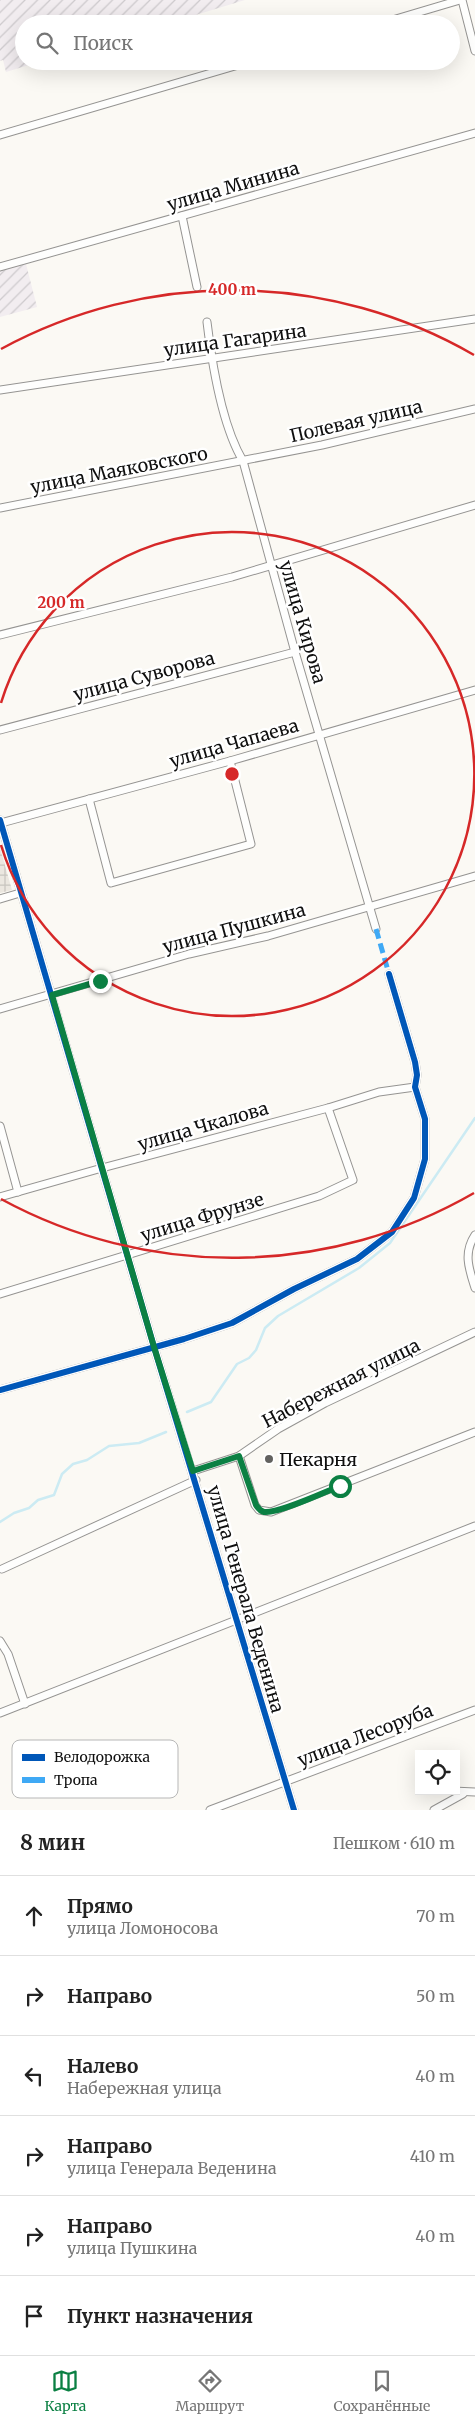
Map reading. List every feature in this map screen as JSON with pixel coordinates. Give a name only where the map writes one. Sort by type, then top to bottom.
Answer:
[{"type":"street","points":[[410,15],[461,0],[475,51]]},
{"type":"street","points":[[0,135],[221,70]]},
{"type":"street","name":"улица Минина","points":[[0,267],[475,133]]},
{"type":"street","points":[[182,216],[197,287]]},
{"type":"street","name":"улица Гагарина","points":[[0,390],[475,319]]},
{"type":"street","name":"улица Кирова","points":[[207,322],[212,359],[232,438],[243,461],[295,652],[376,929]]},
{"type":"street","name":"Полевая улица","points":[[243,461],[475,409]]},
{"type":"street","name":"улица Маяковского","points":[[0,508],[243,461]]},
{"type":"street","points":[[0,635],[232,577],[475,504]]},
{"type":"street","name":"улица Суворова","points":[[0,730],[295,652]]},
{"type":"street","name":"улица Чапаева","points":[[0,821],[230,761],[475,690]]},
{"type":"street","points":[[89,799],[111,883],[251,844],[230,761]]},
{"type":"street","name":"улица Генерала Веденина","points":[[0,821],[154,1347],[196,1480],[236,1621],[294,1810]]},
{"type":"street","name":"улица Пушкина","points":[[0,1009],[189,954],[268,936],[475,876]]},
{"type":"street","points":[[0,898],[20,893]]},
{"type":"street","points":[[0,1390],[232,1323],[294,1289],[358,1259],[392,1232],[414,1198],[426,1159],[425,1119],[415,1087],[417,1075],[415,1062],[389,974]]},
{"type":"street","name":"улица Чкалова","points":[[0,1197],[328,1108],[379,1092],[415,1087]]},
{"type":"street","name":"улица Фрунзе","points":[[0,1294],[319,1196],[352,1180],[328,1108]]},
{"type":"street","points":[[0,1126],[18,1192]]},
{"type":"street","points":[[475,1235],[468,1251],[468,1266],[475,1288]]},
{"type":"street","name":"Набережная улица","points":[[193,1471],[239,1456],[278,1429],[325,1404],[475,1332]]},
{"type":"street","points":[[239,1456],[259,1510],[271,1512],[475,1432]]},
{"type":"street","points":[[2,1569],[196,1480]]},
{"type":"street","points":[[0,1714],[475,1526]]},
{"type":"street","points":[[0,1641],[8,1654],[25,1704]]},
{"type":"street","name":"улица Лесоруба","points":[[210,1810],[475,1710]]},
{"type":"street","points":[[434,1810],[463,1794],[475,1792]]},
{"type":"shaded area","points":[[0,0],[245,0],[196,15],[15,15],[15,69],[6,72],[3,60],[0,61]]},
{"type":"shaded area","points":[[26,264],[37,307],[0,317],[0,271]]},
{"type":"shaded area","points":[[0,848],[12,890],[0,893]]},
{"type":"waterway","points":[[187,1412],[211,1402],[237,1364],[249,1358],[256,1350],[265,1328],[278,1316],[359,1268],[390,1243],[475,1118]]},
{"type":"waterway","points":[[0,1522],[14,1513],[29,1508],[38,1500],[54,1495],[62,1474],[73,1464],[87,1460],[109,1446],[139,1443],[166,1432]]},
{"type":"marked path","points":[[376,929],[389,974]]},
{"type":"cycle path","points":[[0,820],[154,1347],[294,1810]]},
{"type":"cycle path","points":[[0,1390],[184,1339],[232,1323],[294,1289],[357,1259],[392,1232],[414,1198],[425,1159],[425,1119],[415,1087],[417,1075],[415,1062],[389,974]]},
{"type":"place","name":"Пекарня","points":[[269,1459]]},
{"type":"route","points":[[100,981],[52,995],[154,1347],[193,1471],[239,1456],[256,1505],[259,1510],[264,1512],[284,1508],[340,1486]]}]
